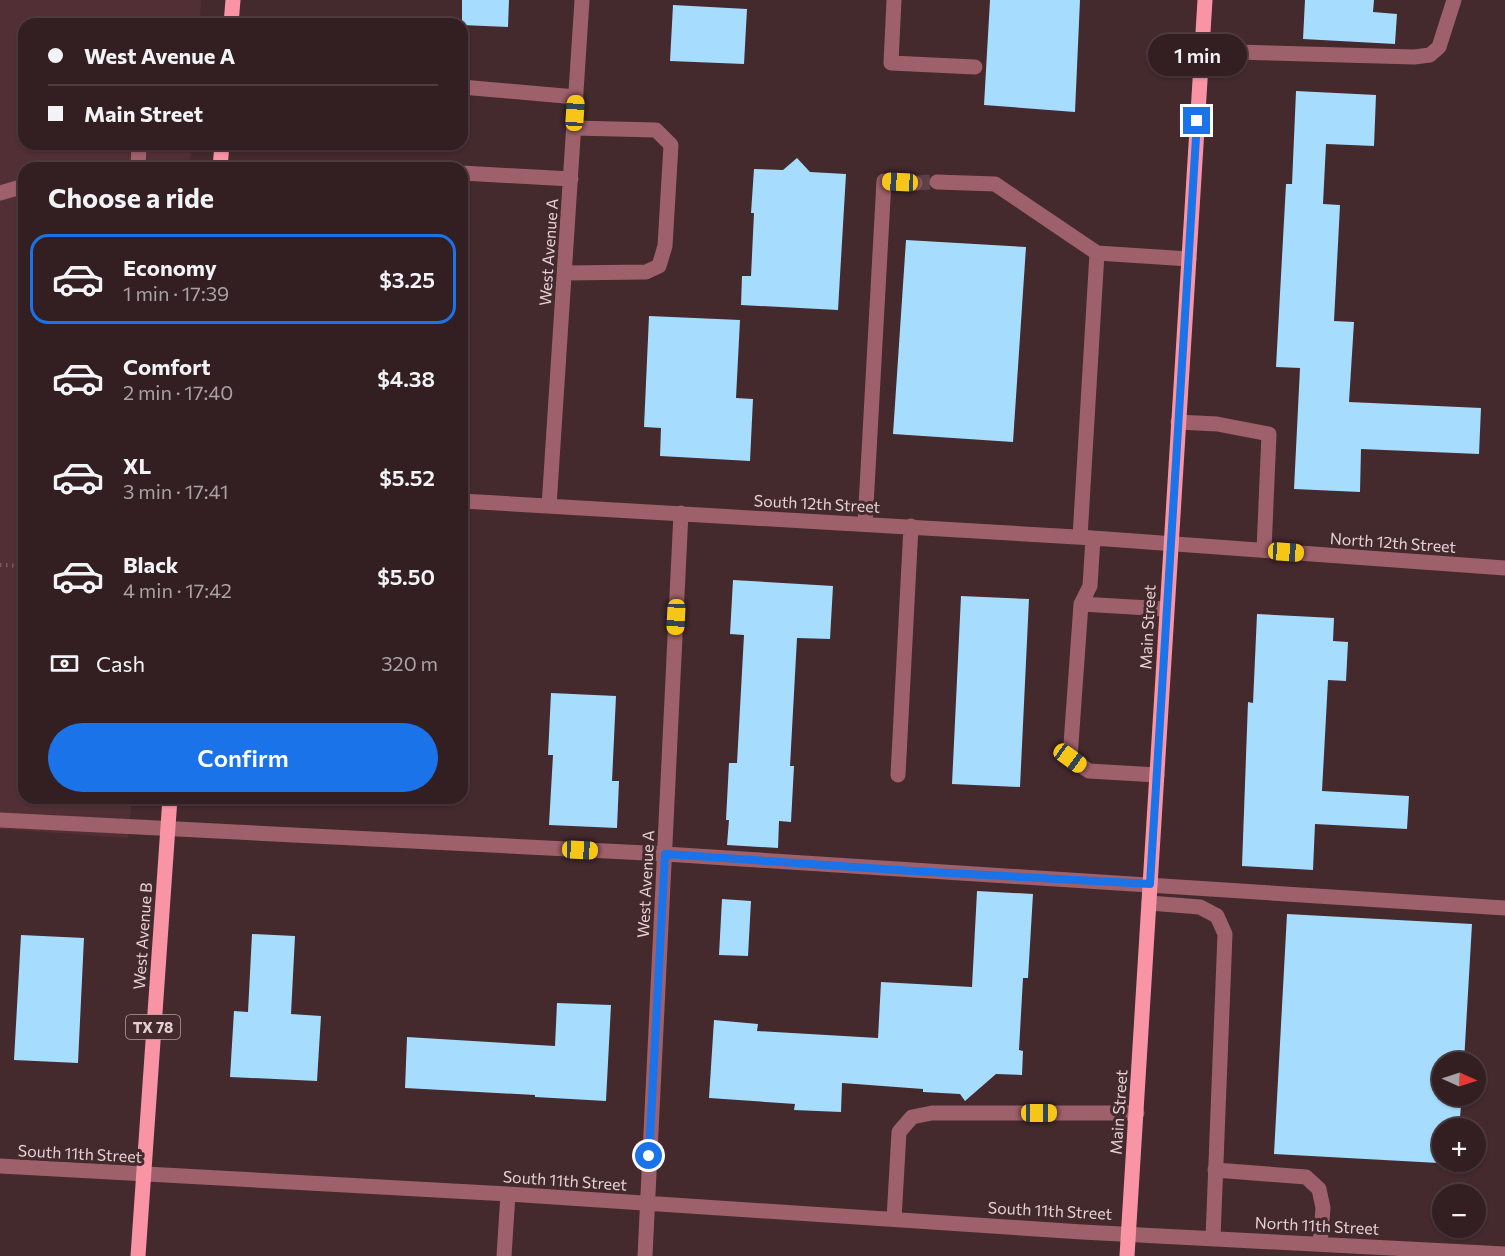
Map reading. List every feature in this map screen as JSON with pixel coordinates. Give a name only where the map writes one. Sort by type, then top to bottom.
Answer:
[{"type":"main road","points":[[232,18],[233,0]]},
{"type":"main road","name":"Main Street","points":[[1127,1256],[1205,0]]},
{"type":"main road","name":"West Avenue B","points":[[138,1256],[169,804]]},
{"type":"street","name":"West Avenue A","points":[[549,506],[582,0]]},
{"type":"street","points":[[894,0],[891,63],[975,67]]},
{"type":"street","points":[[1202,51],[1414,57],[1430,55],[1439,46],[1454,0]]},
{"type":"street","points":[[468,88],[576,97]]},
{"type":"street","points":[[565,273],[646,272],[659,266],[665,246],[670,145],[656,130],[574,128]]},
{"type":"street","points":[[468,173],[571,179]]},
{"type":"street","points":[[865,524],[884,181],[915,183]]},
{"type":"street","points":[[938,182],[995,184],[1097,253],[1189,259]]},
{"type":"street","points":[[0,193],[18,188]]},
{"type":"street","points":[[1097,253],[1087,537],[1090,586],[1081,604],[1070,758],[1089,771],[1156,775]]},
{"type":"street","points":[[1178,422],[1217,424],[1269,434],[1264,550]]},
{"type":"street","name":"South 12th Street","points":[[468,501],[911,526],[1170,544]]},
{"type":"street","name":"West Avenue A","points":[[645,1256],[681,513]]},
{"type":"street","points":[[898,775],[911,526]]},
{"type":"street","name":"North 12th Street","points":[[1170,544],[1505,568]]},
{"type":"street","points":[[1081,604],[1166,609]]},
{"type":"street","points":[[0,820],[665,854],[1505,908]]},
{"type":"street","points":[[1149,903],[1200,907],[1217,916],[1226,934],[1213,1238]]},
{"type":"street","points":[[894,1219],[899,1132],[912,1117],[932,1113],[1137,1113]]},
{"type":"street","name":"South 11th Street","points":[[0,1166],[508,1194],[1082,1232],[1128,1233]]},
{"type":"street","points":[[1215,1170],[1306,1177],[1319,1189],[1323,1208],[1320,1244]]},
{"type":"street","points":[[504,1256],[508,1194]]},
{"type":"street","name":"North 11th Street","points":[[1128,1233],[1320,1244],[1369,1251],[1503,1252]]},
{"type":"path","points":[[0,565],[18,566]]},
{"type":"shaded area","points":[[0,0],[201,0],[200,18],[18,18],[18,150],[191,150],[190,162],[18,162],[18,804],[131,804],[128,838],[0,829]]},
{"type":"building","points":[[462,0],[509,0],[508,27],[468,25],[468,18],[462,18]]},
{"type":"building","points":[[990,0],[1080,0],[1075,112],[984,105]]},
{"type":"building","points":[[1305,0],[1374,0],[1373,12],[1397,14],[1395,44],[1303,39]]},
{"type":"building","points":[[673,5],[747,9],[744,64],[670,61]]},
{"type":"building","points":[[1296,91],[1376,95],[1374,146],[1326,144],[1323,204],[1340,205],[1334,321],[1354,322],[1349,402],[1481,408],[1479,454],[1361,449],[1360,492],[1294,489],[1300,368],[1276,367],[1286,184],[1292,184]]},
{"type":"building","points":[[797,158],[810,172],[846,174],[838,310],[741,305],[742,276],[751,276],[754,169],[783,170]]},
{"type":"building","points":[[906,240],[1026,247],[1013,442],[893,434]]},
{"type":"building","points":[[649,316],[740,320],[736,398],[753,399],[750,461],[660,456],[661,428],[644,427]]},
{"type":"building","points":[[733,580],[833,586],[830,639],[797,638],[790,766],[794,766],[791,822],[779,821],[778,848],[727,845],[729,763],[737,763],[744,635],[730,634]]},
{"type":"building","points":[[961,596],[1029,599],[1020,787],[952,784]]},
{"type":"building","points":[[1257,614],[1334,618],[1333,641],[1348,642],[1346,681],[1328,680],[1322,791],[1409,796],[1407,829],[1315,824],[1313,870],[1242,866],[1248,702],[1253,703]]},
{"type":"building","points":[[551,693],[616,696],[612,781],[619,781],[617,828],[549,825],[553,755],[548,755]]},
{"type":"building","points":[[977,891],[1033,894],[1028,978],[1023,978],[1019,1050],[1023,1051],[1022,1075],[996,1074],[965,1101],[960,1094],[842,1083],[841,1112],[794,1110],[795,1104],[709,1098],[714,1020],[758,1024],[757,1031],[878,1038],[881,982],[972,987]]},
{"type":"building","points":[[722,899],[751,901],[748,956],[719,955]]},
{"type":"building","points":[[1287,914],[1472,924],[1465,1052],[1432,1052],[1432,1106],[1461,1106],[1460,1118],[1432,1118],[1432,1163],[1274,1154]]},
{"type":"building","points":[[252,934],[295,936],[291,1014],[321,1016],[317,1081],[230,1077],[234,1011],[248,1012]]},
{"type":"building","points":[[21,935],[84,938],[78,1063],[14,1060]]},
{"type":"building","points":[[557,1003],[611,1005],[606,1101],[405,1088],[407,1037],[555,1046]]},
{"type":"tunnel","points":[[915,183],[937,182]]},
{"type":"route","points":[[649,1156],[665,854],[1150,884],[1197,121]]}]
